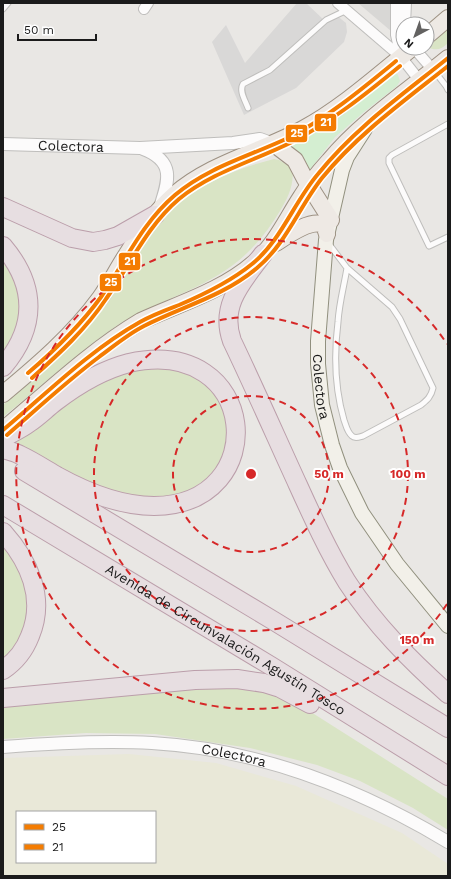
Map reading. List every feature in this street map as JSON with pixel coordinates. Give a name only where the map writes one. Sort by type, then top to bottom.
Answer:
[{"type":"highway","points":[[3,207],[72,238],[93,242],[118,236],[157,213]]},
{"type":"highway","points":[[3,246],[14,258],[22,273],[27,288],[28,300],[28,315],[21,342],[14,354],[3,367]]},
{"type":"highway","points":[[266,251],[241,285],[230,305],[228,319],[232,341],[322,538],[347,581],[370,614],[405,655],[448,694]]},
{"type":"highway","points":[[3,438],[29,423],[66,394],[94,376],[129,364],[152,360],[164,360],[187,364],[208,375],[218,384],[231,404],[236,425],[235,445],[224,472],[218,480],[210,488],[192,499],[174,504],[153,506],[141,505],[103,496],[9,456]]},
{"type":"highway","points":[[9,456],[448,728]]},
{"type":"highway","name":"Avenida de Circunvalación Agustín Tosco","points":[[3,505],[278,670],[448,776]]},
{"type":"highway","points":[[3,532],[16,549],[28,569],[37,595],[37,607],[33,629],[16,659],[3,670]]},
{"type":"highway","points":[[3,698],[218,679],[250,680],[280,688],[303,699],[432,779],[448,787]]},
{"type":"main road","points":[[435,29],[448,18]]},
{"type":"main road","points":[[3,394],[48,356],[93,308],[132,246],[157,213],[175,194],[198,178],[304,129],[329,113],[403,56]]},
{"type":"main road","points":[[266,251],[282,230],[309,186],[339,150],[370,121],[448,58]]},
{"type":"main road","name":"Colectora","points":[[370,121],[347,157],[342,170],[338,181],[328,231],[319,316],[318,364],[322,405],[332,445],[347,485],[362,513],[397,564],[448,626]]},
{"type":"main road","points":[[274,144],[295,160],[309,186],[325,209],[328,231]]},
{"type":"main road","points":[[3,430],[103,346],[129,328],[221,284],[244,270],[266,251],[299,229],[312,224],[322,224],[328,231]]},
{"type":"street","points":[[338,3],[395,42]]},
{"type":"street","points":[[396,3],[396,16]]},
{"type":"street","points":[[405,16],[406,3]]},
{"type":"street","points":[[411,56],[420,81]]},
{"type":"street","points":[[415,56],[433,70]]},
{"type":"street","name":"Colectora","points":[[3,144],[140,148],[233,143],[255,139],[266,140],[274,144]]},
{"type":"street","points":[[140,148],[158,157],[167,170],[168,182],[157,213]]},
{"type":"street","name":"Colectora","points":[[3,747],[89,741],[153,743],[200,748],[240,756],[287,768],[347,790],[378,803],[413,821],[448,842]]},
{"type":"lane","points":[[3,9],[8,3]]},
{"type":"lane","points":[[248,108],[242,91],[243,84],[270,70],[326,20],[347,10]]},
{"type":"lane","points":[[433,70],[448,90]]},
{"type":"lane","points":[[448,124],[389,158],[389,163],[429,246],[448,237]]},
{"type":"lane","points":[[328,231],[347,268],[392,307],[400,319],[433,388],[429,398],[421,405],[363,436],[356,438],[351,436],[348,431],[340,407],[337,376],[336,342],[347,268]]},
{"type":"shaded area","points":[[297,3],[306,3],[325,21],[336,15],[346,23],[347,32],[344,42],[296,88],[244,115],[212,42],[226,25],[245,63]]},
{"type":"shaded area","points":[[358,3],[390,3],[391,31]]},
{"type":"shaded area","points":[[129,754],[216,763],[296,786],[402,833],[448,864],[448,876],[3,876],[3,758]]},
{"type":"green space","points":[[448,28],[448,43],[441,48],[435,49],[435,39]]},
{"type":"green space","points":[[396,72],[400,81],[397,86],[335,137],[308,172],[289,147],[337,117]]},
{"type":"green space","points":[[274,159],[279,160],[292,168],[292,185],[283,206],[270,226],[247,253],[219,275],[141,312],[112,329],[70,361],[3,417],[3,405],[66,351],[89,327],[111,298],[144,245],[160,223],[172,210],[183,200],[207,184],[233,172]]},
{"type":"green space","points":[[3,259],[17,285],[21,306],[18,325],[3,355]]},
{"type":"green space","points":[[161,369],[183,373],[203,383],[219,402],[227,425],[225,449],[215,471],[186,493],[147,498],[135,497],[109,490],[81,479],[16,443],[26,433],[77,396],[104,380],[132,370]]},
{"type":"green space","points":[[3,544],[11,556],[23,581],[28,607],[27,620],[23,633],[15,648],[3,660]]},
{"type":"green space","points":[[217,684],[252,688],[292,700],[448,799],[448,830],[413,808],[360,781],[317,765],[250,748],[155,734],[86,733],[3,739],[3,703]]},
{"type":"transit line","name":"25","points":[[3,430],[104,345],[149,317],[189,301],[217,287],[252,264],[271,244],[309,185],[332,157],[363,127],[448,58]]},
{"type":"transit line","name":"25","points":[[28,373],[85,318],[110,284],[143,230],[163,206],[175,195],[188,185],[215,169],[288,138],[317,121],[396,61]]},
{"type":"transit line","name":"21","points":[[32,378],[90,321],[115,286],[157,221],[179,199],[205,181],[278,149],[321,126],[400,66]]},
{"type":"transit line","name":"21","points":[[7,435],[75,376],[127,336],[159,319],[216,294],[244,278],[257,268],[276,248],[314,189],[336,162],[366,132],[448,66]]}]
